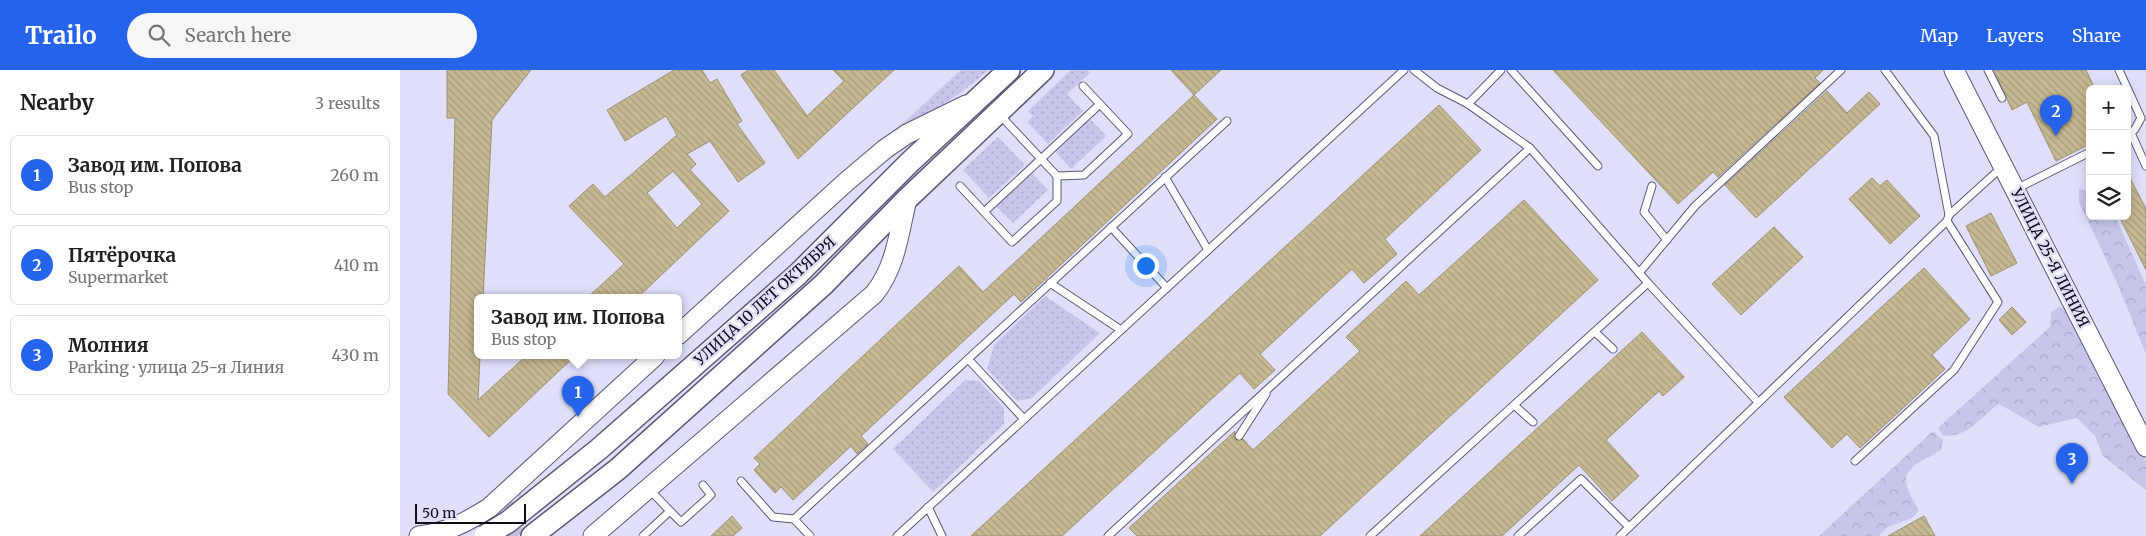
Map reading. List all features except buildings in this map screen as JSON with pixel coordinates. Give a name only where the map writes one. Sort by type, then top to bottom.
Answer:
[{"type":"main road","name":"УЛИЦА 10 ЛЕТ ОКТЯБРЯ","points":[[485,536],[508,522],[599,449],[797,275],[910,162],[1009,70]]},
{"type":"main road","name":"УЛИЦА 10 ЛЕТ ОКТЯБРЯ","points":[[532,536],[618,468],[824,284],[907,199],[1043,70]]},
{"type":"main road","name":"УЛИЦА 25-Я ЛИНИЯ","points":[[1954,70],[2146,447]]},
{"type":"main road","points":[[682,331],[846,182],[885,149],[907,134],[976,101]]},
{"type":"main road","points":[[885,149],[898,147],[906,152],[910,162]]},
{"type":"main road","points":[[593,536],[874,294],[884,282],[890,269],[907,199]]},
{"type":"main road","points":[[419,536],[436,534],[462,525],[488,508],[652,359]]},
{"type":"lane","points":[[897,536],[1404,70]]},
{"type":"lane","points":[[1414,70],[1437,88],[1468,104],[1530,148],[1639,273],[1758,402]]},
{"type":"lane","points":[[1468,104],[1501,70]]},
{"type":"lane","points":[[1511,70],[1598,166]]},
{"type":"lane","points":[[1639,273],[1695,206],[1841,70]]},
{"type":"lane","points":[[1855,461],[1954,370],[1998,302],[1948,218],[1934,136],[1885,70]]},
{"type":"lane","points":[[1988,70],[2002,98]]},
{"type":"lane","points":[[2119,70],[2143,117],[2136,129],[2131,133]]},
{"type":"lane","points":[[1057,176],[1084,175],[1128,134],[1083,86]]},
{"type":"lane","points":[[984,212],[1100,104]]},
{"type":"lane","points":[[960,186],[1012,242],[1057,201],[1057,176],[998,113]]},
{"type":"lane","points":[[794,519],[1226,121]]},
{"type":"lane","points":[[2131,138],[2146,166]]},
{"type":"lane","points":[[1108,536],[1530,148]]},
{"type":"lane","points":[[2016,190],[2086,154]]},
{"type":"lane","points":[[1620,536],[2003,166]]},
{"type":"lane","points":[[1165,177],[1208,250]]},
{"type":"lane","points":[[1652,186],[1644,212],[1667,240]]},
{"type":"lane","points":[[1111,227],[1167,288]]},
{"type":"lane","points":[[1050,283],[1121,330]]},
{"type":"lane","points":[[1370,536],[1648,283]]},
{"type":"lane","points":[[1594,332],[1613,349]]},
{"type":"lane","points":[[968,359],[1024,420]]},
{"type":"lane","points":[[1240,436],[1271,386]]},
{"type":"lane","points":[[1514,405],[1533,422]]},
{"type":"lane","points":[[1518,536],[1582,479],[1629,527]]},
{"type":"lane","points":[[741,481],[774,517],[794,519],[810,536]]},
{"type":"lane","points":[[649,489],[681,522],[711,495],[703,485]]},
{"type":"lane","points":[[928,507],[942,536]]},
{"type":"lane","points":[[643,536],[670,511]]},
{"type":"green space","points":[[961,70],[988,70],[948,101],[927,114],[903,126],[901,125]]},
{"type":"green space","points":[[1071,70],[1088,70],[1090,73],[1067,94],[1083,111],[1048,144],[1027,122],[1033,116],[1028,111]]},
{"type":"green space","points":[[1090,119],[1106,136],[1071,169],[1055,151]]},
{"type":"green space","points":[[998,137],[1025,165],[989,198],[963,170]]},
{"type":"green space","points":[[1032,173],[1048,190],[1013,223],[996,206]]},
{"type":"green space","points":[[2079,189],[2086,190],[2086,217],[2079,202]]},
{"type":"green space","points":[[2087,220],[2117,220],[2146,285],[2146,354],[2118,285]]},
{"type":"green space","points":[[1045,296],[1100,333],[1032,398],[1017,401],[987,369],[994,345]]},
{"type":"green space","points":[[2059,307],[2067,309],[2146,462],[2146,490],[2103,456],[2095,436],[2077,418],[2039,427],[1999,404],[1968,430],[1961,433],[1943,436],[1938,428],[2050,327],[2051,312]]},
{"type":"green space","points":[[965,380],[979,381],[1004,408],[1004,424],[933,492],[893,449]]},
{"type":"green space","points":[[1933,431],[1943,440],[1941,450],[1913,467],[1906,479],[1911,497],[1919,510],[1912,518],[1888,527],[1879,536],[1819,536]]},
{"type":"tunnel","points":[[517,483],[511,516],[517,536]]},
{"type":"place","name":"Пятёрочка","points":[[2056,136]]},
{"type":"place","name":"Завод им. Попова","points":[[578,417]]},
{"type":"place","name":"Молния","points":[[2072,484]]}]
